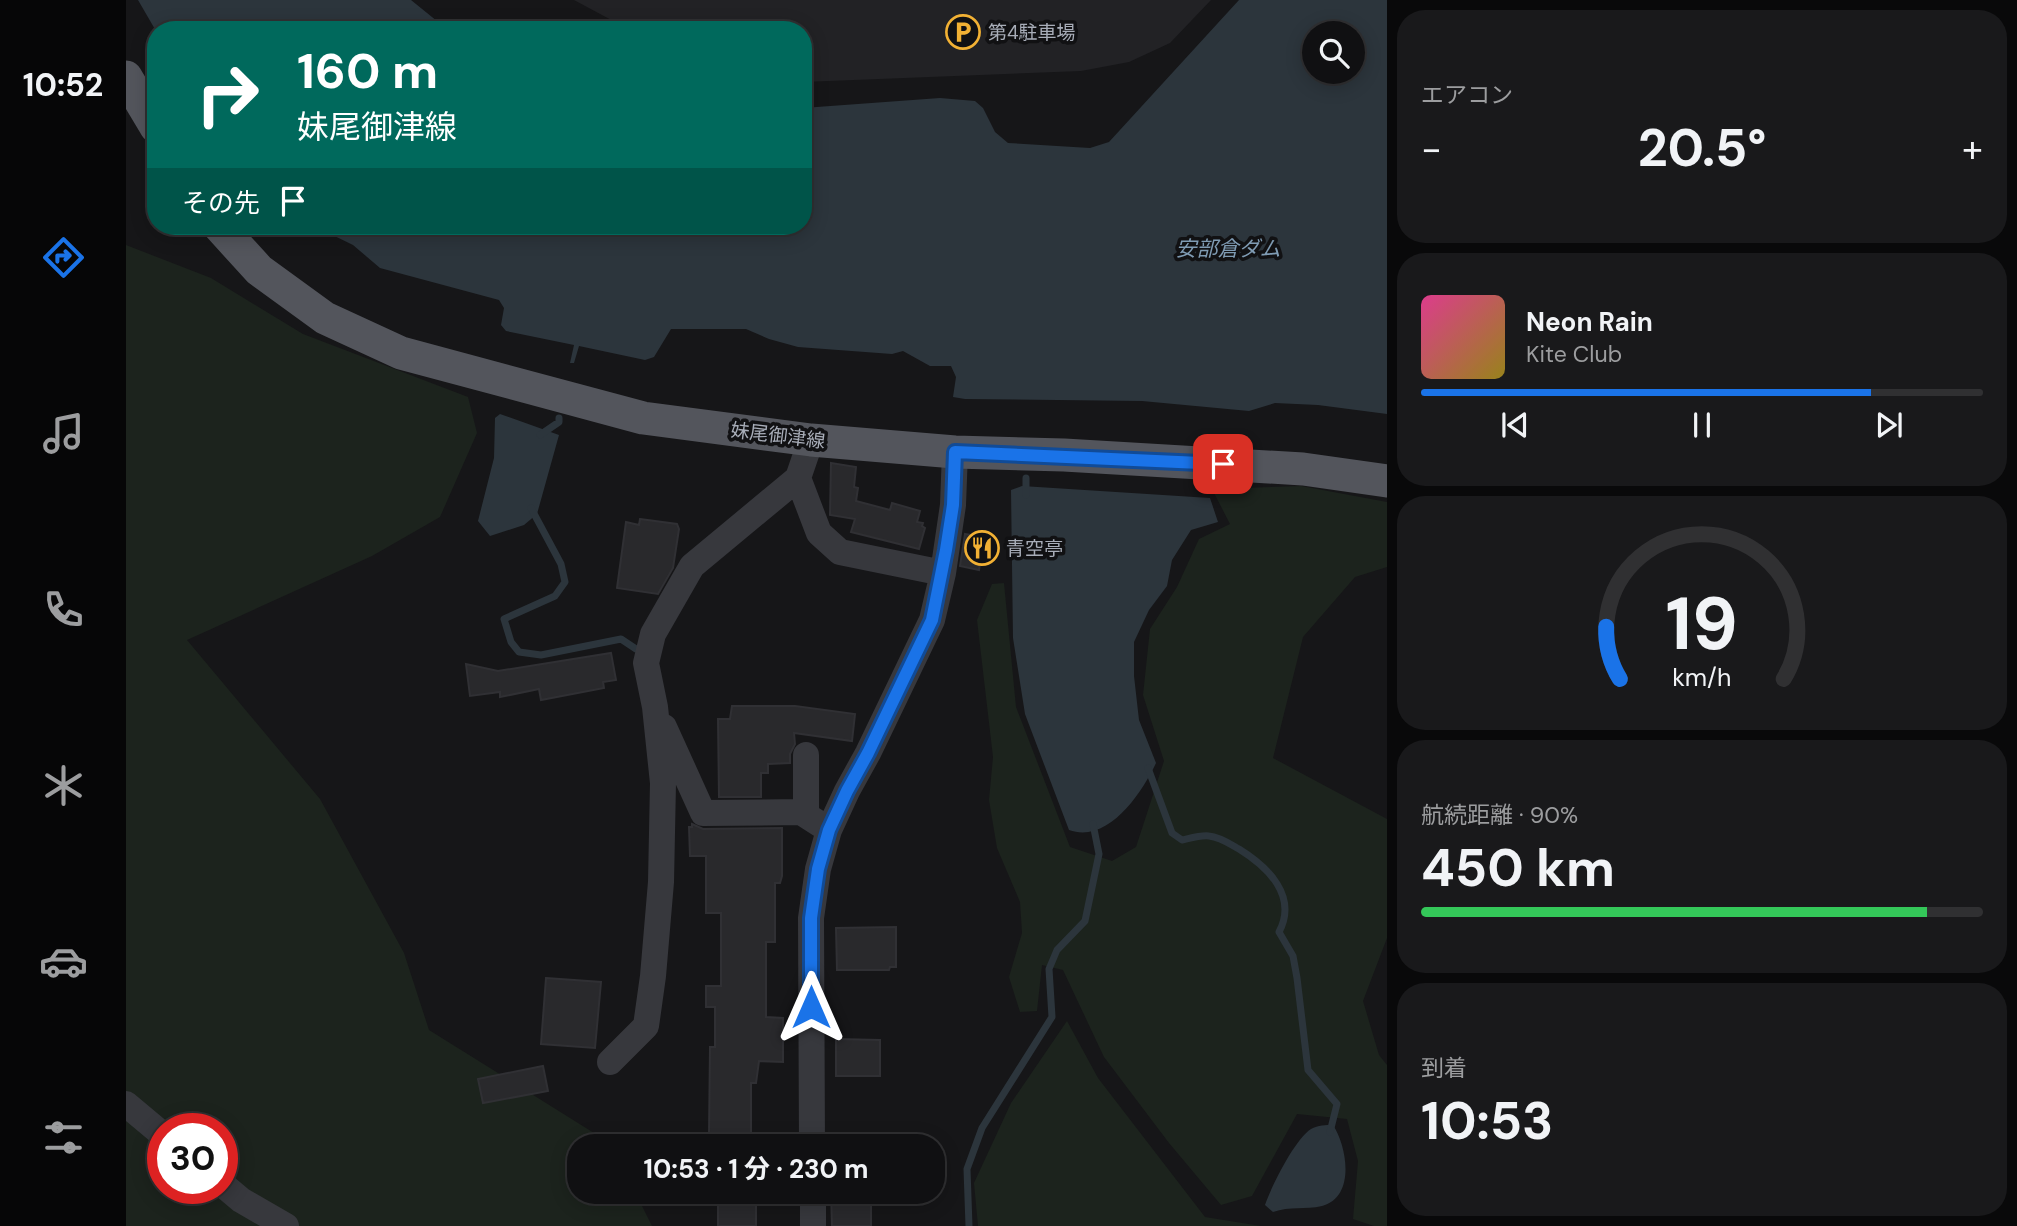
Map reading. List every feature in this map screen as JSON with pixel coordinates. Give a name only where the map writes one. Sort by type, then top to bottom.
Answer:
[{"type":"main road","points":[[126,77],[147,112]]},
{"type":"main road","name":"妹尾御津線","points":[[227,235],[259,270],[325,318],[401,353],[643,418],[811,440],[955,452],[1064,455],[1303,469],[1387,481]]},
{"type":"street","points":[[610,1062],[646,1026],[653,976],[661,882],[663,783],[655,708],[646,663],[653,634],[692,566],[798,478],[811,440]]},
{"type":"street","points":[[812,1134],[811,918],[818,869],[829,830],[932,620],[943,573],[953,505],[955,452]]},
{"type":"street","points":[[798,478],[819,533],[840,552],[943,573]]},
{"type":"street","points":[[655,708],[703,813],[801,812],[829,830]]},
{"type":"street","points":[[806,755],[806,815]]},
{"type":"street","points":[[126,1104],[147,1122]]},
{"type":"street","points":[[238,1197],[286,1226]]},
{"type":"street","points":[[813,1204],[813,1226]]},
{"type":"shaded area","name":"第4駐車場","points":[[574,0],[1211,0],[1170,43],[1129,62],[1081,71],[812,82],[812,21],[613,21]]},
{"type":"shaded area","points":[[126,245],[211,278],[303,334],[468,397],[477,433],[440,517],[372,556],[187,640],[320,799],[404,953],[429,1030],[596,1134],[567,1134],[567,1204],[641,1204],[652,1226],[126,1226]]},
{"type":"shaded area","points":[[1301,486],[1387,502],[1387,567],[1355,577],[1303,637],[1273,758],[1387,819],[1387,938],[1363,1001],[1379,1055],[1387,1065],[1387,1226],[1374,1226],[1353,1219],[1358,1161],[1347,1119],[1297,1114],[1252,1196],[1221,1205],[1169,1143],[1104,1057],[1063,970],[1042,965],[1037,1011],[1020,1012],[1009,977],[1022,933],[1020,902],[997,848],[989,800],[993,757],[977,620],[992,584],[1004,583],[1016,707],[1070,847],[1112,861],[1136,847],[1164,761],[1143,695],[1150,629],[1177,587],[1199,539],[1230,524],[1212,489]]},
{"type":"shaded area","points":[[1067,1021],[1098,1078],[1205,1217],[1261,1226],[978,1226],[974,1183],[1011,1103]]},
{"type":"water","points":[[138,0],[411,0],[437,21],[150,21]]},
{"type":"water","name":"安部倉ダム","points":[[1239,0],[1387,0],[1387,414],[1318,405],[1275,403],[1249,411],[1142,401],[965,399],[953,397],[956,377],[951,366],[930,366],[903,351],[892,354],[798,347],[746,329],[671,329],[654,357],[645,360],[579,346],[574,363],[570,363],[574,345],[506,331],[501,325],[504,308],[499,300],[380,268],[353,245],[332,235],[812,235],[812,107],[940,98],[975,101],[983,108],[995,132],[1008,143],[1090,148],[1109,142]]},
{"type":"water","points":[[500,414],[559,435],[537,514],[524,525],[490,536],[478,521],[494,458],[495,418]]},
{"type":"water","points":[[1022,486],[1210,498],[1218,522],[1191,530],[1172,560],[1167,586],[1149,610],[1134,642],[1134,676],[1139,720],[1156,763],[1132,802],[1121,814],[1097,830],[1069,830],[1025,714],[1013,638],[1011,490]]},
{"type":"water","points":[[1333,1125],[1345,1157],[1344,1182],[1340,1192],[1333,1201],[1322,1206],[1273,1212],[1265,1205],[1291,1153],[1311,1129]]},
{"type":"building","points":[[831,463],[856,467],[856,501],[890,510],[892,503],[920,511],[917,522],[923,523],[925,528],[919,549],[851,532],[855,519],[830,515]]},
{"type":"building","points":[[640,519],[677,524],[679,529],[673,568],[658,594],[617,588],[626,522],[639,525]]},
{"type":"building","points":[[965,534],[984,537],[979,570],[960,566]]},
{"type":"building","points":[[611,653],[616,680],[603,682],[604,688],[541,700],[539,689],[500,697],[500,692],[470,696],[466,664],[498,671]]},
{"type":"building","points":[[732,706],[795,706],[855,714],[852,741],[794,733],[795,744],[790,754],[790,763],[768,764],[768,773],[761,773],[761,797],[719,797],[718,719],[730,719]]},
{"type":"building","points":[[692,824],[703,829],[782,828],[782,876],[780,883],[775,883],[775,942],[766,942],[766,1017],[783,1018],[783,1062],[759,1061],[756,1083],[751,1083],[751,1134],[709,1134],[710,1047],[715,1047],[715,1007],[706,1007],[706,986],[721,986],[721,913],[706,913],[706,856],[690,856],[689,827],[692,827]]},
{"type":"building","points":[[896,927],[896,967],[890,967],[889,970],[837,970],[836,928]]},
{"type":"building","points":[[546,978],[601,982],[595,1048],[541,1044]]},
{"type":"building","points":[[836,1039],[880,1040],[880,1076],[836,1076]]},
{"type":"building","points":[[543,1066],[548,1091],[483,1103],[478,1079]]},
{"type":"building","points":[[718,1204],[756,1204],[756,1226],[718,1226]]},
{"type":"building","points":[[831,1204],[871,1204],[871,1226],[832,1226]]},
{"type":"waterway","points":[[540,435],[559,422],[559,418]]},
{"type":"waterway","points":[[1026,478],[1026,495]]},
{"type":"waterway","points":[[531,508],[561,564],[565,582],[555,596],[504,619],[511,642],[519,652],[541,655],[621,639],[636,649]]},
{"type":"waterway","points":[[1148,768],[1172,833],[1182,840],[1206,836],[1225,841],[1260,864],[1277,884],[1285,906],[1279,932],[1293,956],[1308,1070],[1337,1104],[1330,1132]]},
{"type":"waterway","points":[[969,1226],[967,1169],[982,1128],[1052,1017],[1049,969],[1057,950],[1085,921],[1099,854],[1093,824]]},
{"type":"place","name":"第4駐車場","points":[[963,32]]},
{"type":"place","name":"青空亭","points":[[982,548]]},
{"type":"route","points":[[811,1007],[811,918],[818,869],[829,830],[932,620],[943,573],[953,505],[955,452],[1223,464]]}]
